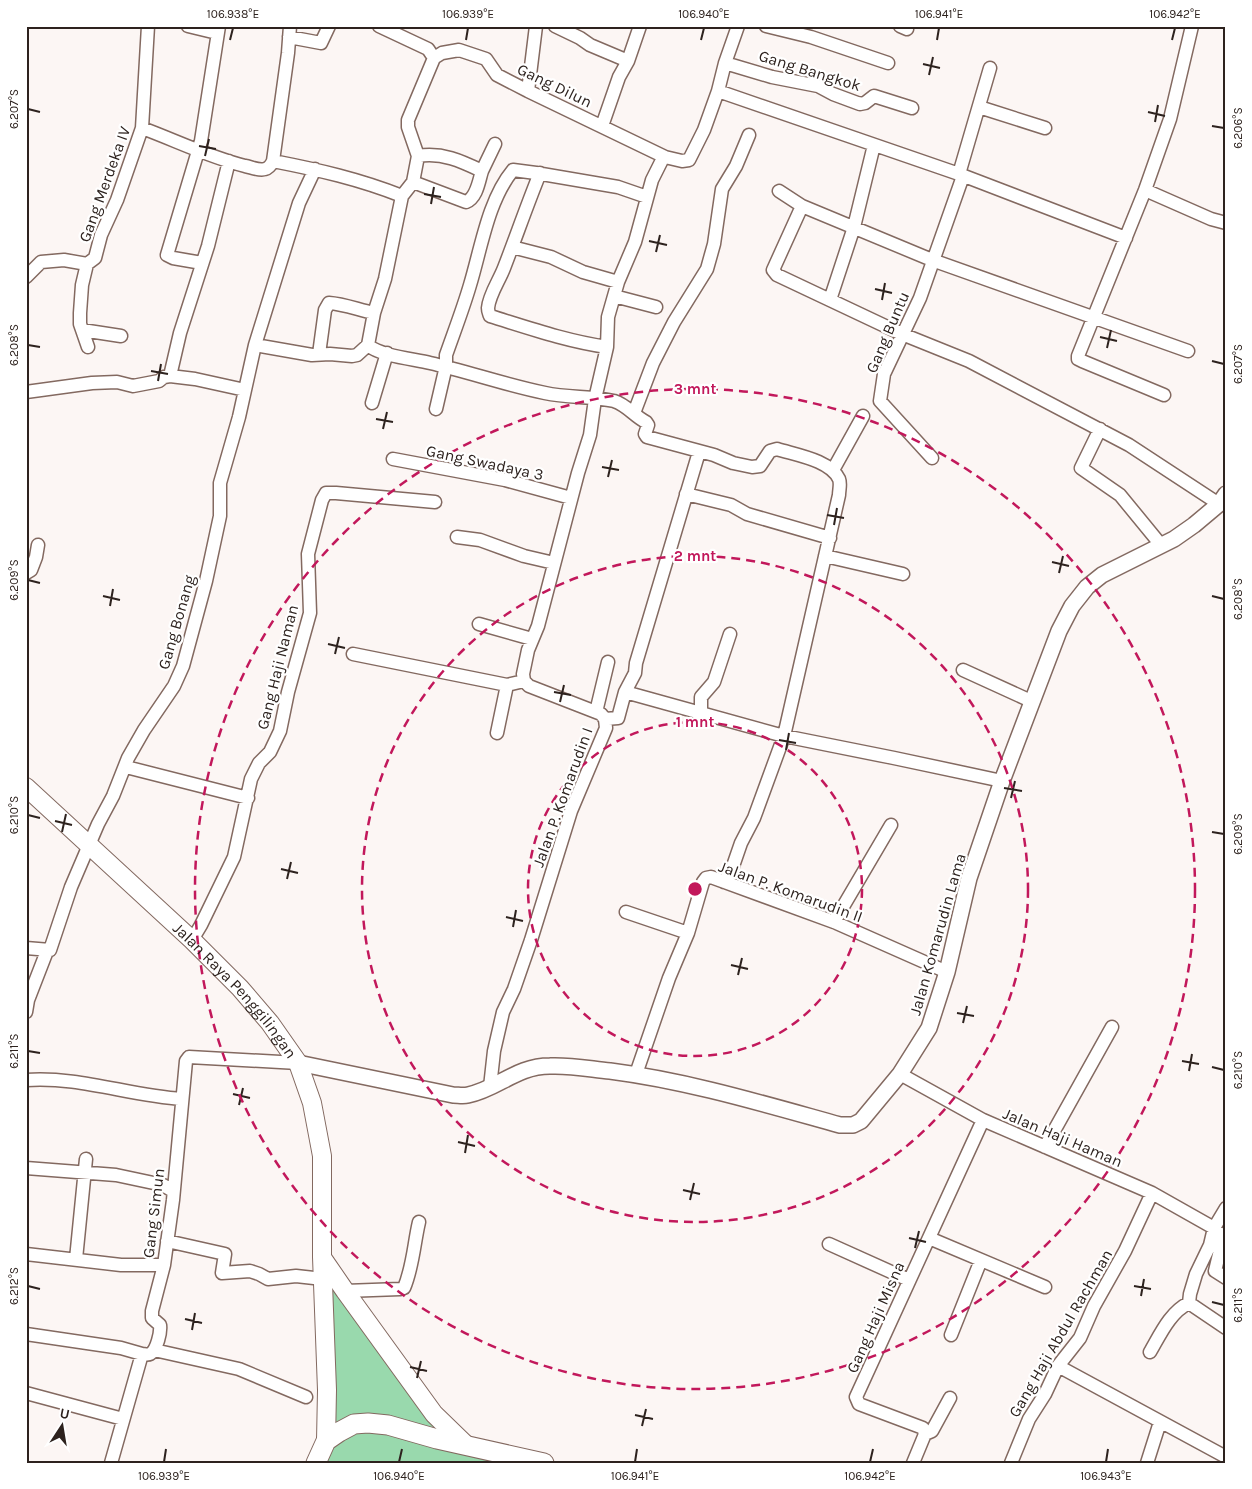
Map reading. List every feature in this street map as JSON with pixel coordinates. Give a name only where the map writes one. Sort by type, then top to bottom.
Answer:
[{"type":"main road","name":"Jalan Raya Penggilingan","points":[[26,787],[192,940],[240,988],[270,1023],[298,1063],[312,1103],[322,1156],[322,1257],[328,1390],[326,1441]]},
{"type":"main road","points":[[322,1257],[434,1414],[466,1445]]},
{"type":"main road","points":[[316,1463],[326,1441],[354,1424],[368,1423],[388,1425],[544,1463]]},
{"type":"street","name":"Gang Merdeka IV","points":[[88,347],[82,330],[80,313],[87,264],[95,258],[142,128],[148,26]]},
{"type":"street","points":[[188,26],[218,30],[199,151],[167,255],[202,264]]},
{"type":"street","points":[[142,128],[229,162],[261,170],[269,167],[273,162],[290,32],[321,43],[330,26]]},
{"type":"street","points":[[255,345],[312,355],[352,356],[357,355],[368,345],[374,313],[385,279],[402,196],[413,182],[418,156],[408,127],[408,120],[434,58],[428,49],[379,26]]},
{"type":"street","points":[[528,91],[536,26]]},
{"type":"street","points":[[555,26],[590,45],[628,61]]},
{"type":"street","points":[[602,126],[619,77],[628,61],[640,26]]},
{"type":"street","points":[[738,26],[725,63],[718,91],[961,175],[1126,238]]},
{"type":"street","points":[[766,26],[811,37],[888,63]]},
{"type":"street","points":[[1164,395],[1078,359],[1078,356],[1145,190],[1170,119],[1192,26]]},
{"type":"street","name":"Gang Dilun","points":[[434,58],[447,52],[462,51],[486,59],[497,75],[528,91],[665,157],[685,161],[689,160],[704,130],[718,91]]},
{"type":"street","name":"Gang Bangkok","points":[[725,63],[772,77],[818,86],[860,104],[865,103],[874,96],[912,108]]},
{"type":"street","name":"Gang Buntu","points":[[932,458],[880,402],[879,397],[884,374],[920,298],[961,175],[990,68]]},
{"type":"street","points":[[979,107],[1046,128]]},
{"type":"street","points":[[634,413],[658,354],[674,322],[707,269],[714,244],[722,189],[736,166],[749,135]]},
{"type":"street","points":[[413,182],[466,202],[469,201],[473,198],[482,170],[495,144]]},
{"type":"street","points":[[830,300],[854,227],[874,145]]},
{"type":"street","points":[[418,156],[432,153],[464,162],[482,170]]},
{"type":"street","points":[[665,157],[652,180],[635,242],[618,282],[608,318],[607,347],[595,399],[590,434],[571,498],[538,626],[532,640],[523,674],[524,681],[529,686],[601,716],[618,718],[626,692],[635,673],[636,663],[699,452]]},
{"type":"street","points":[[170,376],[180,333],[208,246],[229,162]]},
{"type":"street","points":[[273,162],[315,169],[373,185],[402,196]]},
{"type":"street","name":"Gang Bonang","points":[[26,1012],[28,1000],[47,951],[50,950],[71,887],[98,824],[114,796],[128,758],[144,730],[174,686],[190,645],[220,516],[220,483],[255,345],[299,203],[315,169]]},
{"type":"street","points":[[436,409],[446,366],[446,355],[469,288],[490,215],[501,188],[513,170],[618,187],[647,197]]},
{"type":"street","points":[[540,174],[491,298],[488,309],[490,316],[575,342],[607,347]]},
{"type":"street","points":[[1145,190],[1226,223]]},
{"type":"street","points":[[779,191],[802,206],[932,260],[1188,350]]},
{"type":"street","points":[[802,206],[773,270],[777,276],[902,334],[970,362],[1100,429],[1222,499]]},
{"type":"street","points":[[512,247],[551,257],[583,272],[618,282]]},
{"type":"street","points":[[26,277],[41,262],[64,260],[87,264]]},
{"type":"street","points":[[614,296],[656,307]]},
{"type":"street","points":[[319,354],[325,310],[329,303],[341,304],[353,309],[374,313]]},
{"type":"street","points":[[82,330],[121,336]]},
{"type":"street","points":[[368,345],[371,348],[387,353],[446,366],[529,390],[575,398],[615,402],[624,405],[648,424],[645,434],[647,437],[714,455],[733,463],[752,467],[760,466],[770,451],[777,449],[821,463],[833,470],[840,481],[839,495],[784,736],[754,818],[741,843],[732,869],[724,882]]},
{"type":"street","points":[[372,404],[387,353]]},
{"type":"street","points":[[26,392],[92,383],[118,382],[133,386],[158,381],[170,376],[195,379],[245,390]]},
{"type":"street","points":[[833,470],[863,416]]},
{"type":"street","points":[[1100,429],[1081,468],[1120,495],[1161,545]]},
{"type":"street","name":"Gang Swadaya 3","points":[[393,459],[472,473],[571,498]]},
{"type":"street","name":"Gang Haji Naman","points":[[192,940],[234,857],[251,780],[259,763],[270,752],[285,716],[288,692],[310,613],[308,554],[322,500],[326,493],[435,502]]},
{"type":"street","points":[[686,494],[731,505],[746,514],[830,538]]},
{"type":"street","name":"Jalan Komarudin Lama","points":[[298,1063],[453,1095],[468,1095],[490,1087],[520,1071],[543,1066],[580,1067],[636,1074],[713,1090],[840,1125],[853,1125],[864,1117],[900,1074],[929,1028],[947,972],[969,878],[1031,702],[1059,631],[1072,606],[1087,587],[1102,575],[1174,540],[1194,525],[1222,499]]},
{"type":"street","points":[[457,537],[492,543],[524,556],[554,563]]},
{"type":"street","points":[[26,573],[31,570],[36,558],[38,545]]},
{"type":"street","points":[[825,556],[903,574]]},
{"type":"street","points":[[479,624],[532,640]]},
{"type":"street","points":[[701,714],[701,697],[714,682],[730,634]]},
{"type":"street","points":[[353,654],[507,685],[524,681]]},
{"type":"street","name":"Jalan P. Komarudin I","points":[[490,1087],[494,1051],[504,1012],[524,959],[571,810],[606,728],[601,716],[608,662]]},
{"type":"street","points":[[963,670],[1031,702]]},
{"type":"street","points":[[497,733],[507,685]]},
{"type":"street","points":[[626,692],[784,736],[1002,781]]},
{"type":"street","points":[[126,767],[248,798]]},
{"type":"street","points":[[834,922],[891,825]]},
{"type":"street","name":"Jalan P. Komarudin II","points":[[636,1074],[706,878],[711,877],[834,922],[947,972]]},
{"type":"street","points":[[626,912],[688,932]]},
{"type":"street","points":[[26,948],[47,951]]},
{"type":"street","points":[[1045,1147],[1112,1027]]},
{"type":"street","name":"Gang Simun","points":[[111,1463],[124,1419],[148,1352],[161,1328],[160,1325],[153,1321],[152,1311],[164,1266],[185,1065],[189,1056],[298,1063]]},
{"type":"street","name":"Jalan Haji Haman","points":[[900,1074],[983,1120],[1152,1193],[1214,1228],[1224,1239]]},
{"type":"street","points":[[26,1075],[26,1080],[51,1079],[72,1081],[159,1098],[182,1099]]},
{"type":"street","name":"Gang Haji Misna","points":[[925,1434],[925,1431],[920,1426],[859,1404],[856,1399],[983,1120]]},
{"type":"street","points":[[76,1260],[85,1166]]},
{"type":"street","points":[[26,1168],[85,1166],[163,1185],[173,1191]]},
{"type":"street","name":"Gang Haji Abdul Rachman","points":[[1011,1463],[1029,1419],[1045,1394],[1058,1366],[1080,1338],[1094,1306],[1125,1251],[1152,1193]]},
{"type":"street","points":[[1189,1303],[1196,1274],[1210,1245],[1214,1228],[1226,1208]]},
{"type":"street","points":[[345,1291],[404,1288],[410,1271],[419,1222]]},
{"type":"street","points":[[929,1238],[1045,1287]]},
{"type":"street","points":[[1224,1239],[1215,1272],[1226,1278]]},
{"type":"street","points":[[167,1241],[225,1254],[222,1273],[250,1272],[268,1279],[303,1276],[324,1278]]},
{"type":"street","points":[[829,1244],[909,1280]]},
{"type":"street","points":[[26,1254],[121,1265],[164,1266]]},
{"type":"street","points":[[951,1335],[981,1260]]},
{"type":"street","points":[[1189,1303],[1226,1328]]},
{"type":"street","points":[[1150,1352],[1174,1314],[1182,1306],[1189,1303]]},
{"type":"street","points":[[26,1334],[148,1352],[239,1369],[306,1397]]},
{"type":"street","points":[[1058,1366],[1225,1455]]},
{"type":"street","points":[[26,1393],[124,1419]]},
{"type":"street","points":[[913,1463],[925,1434],[932,1431],[950,1398]]},
{"type":"street","points":[[1147,1463],[1160,1422]]},
{"type":"green space","points":[[322,1257],[466,1445],[544,1463],[316,1463],[326,1441]]}]
